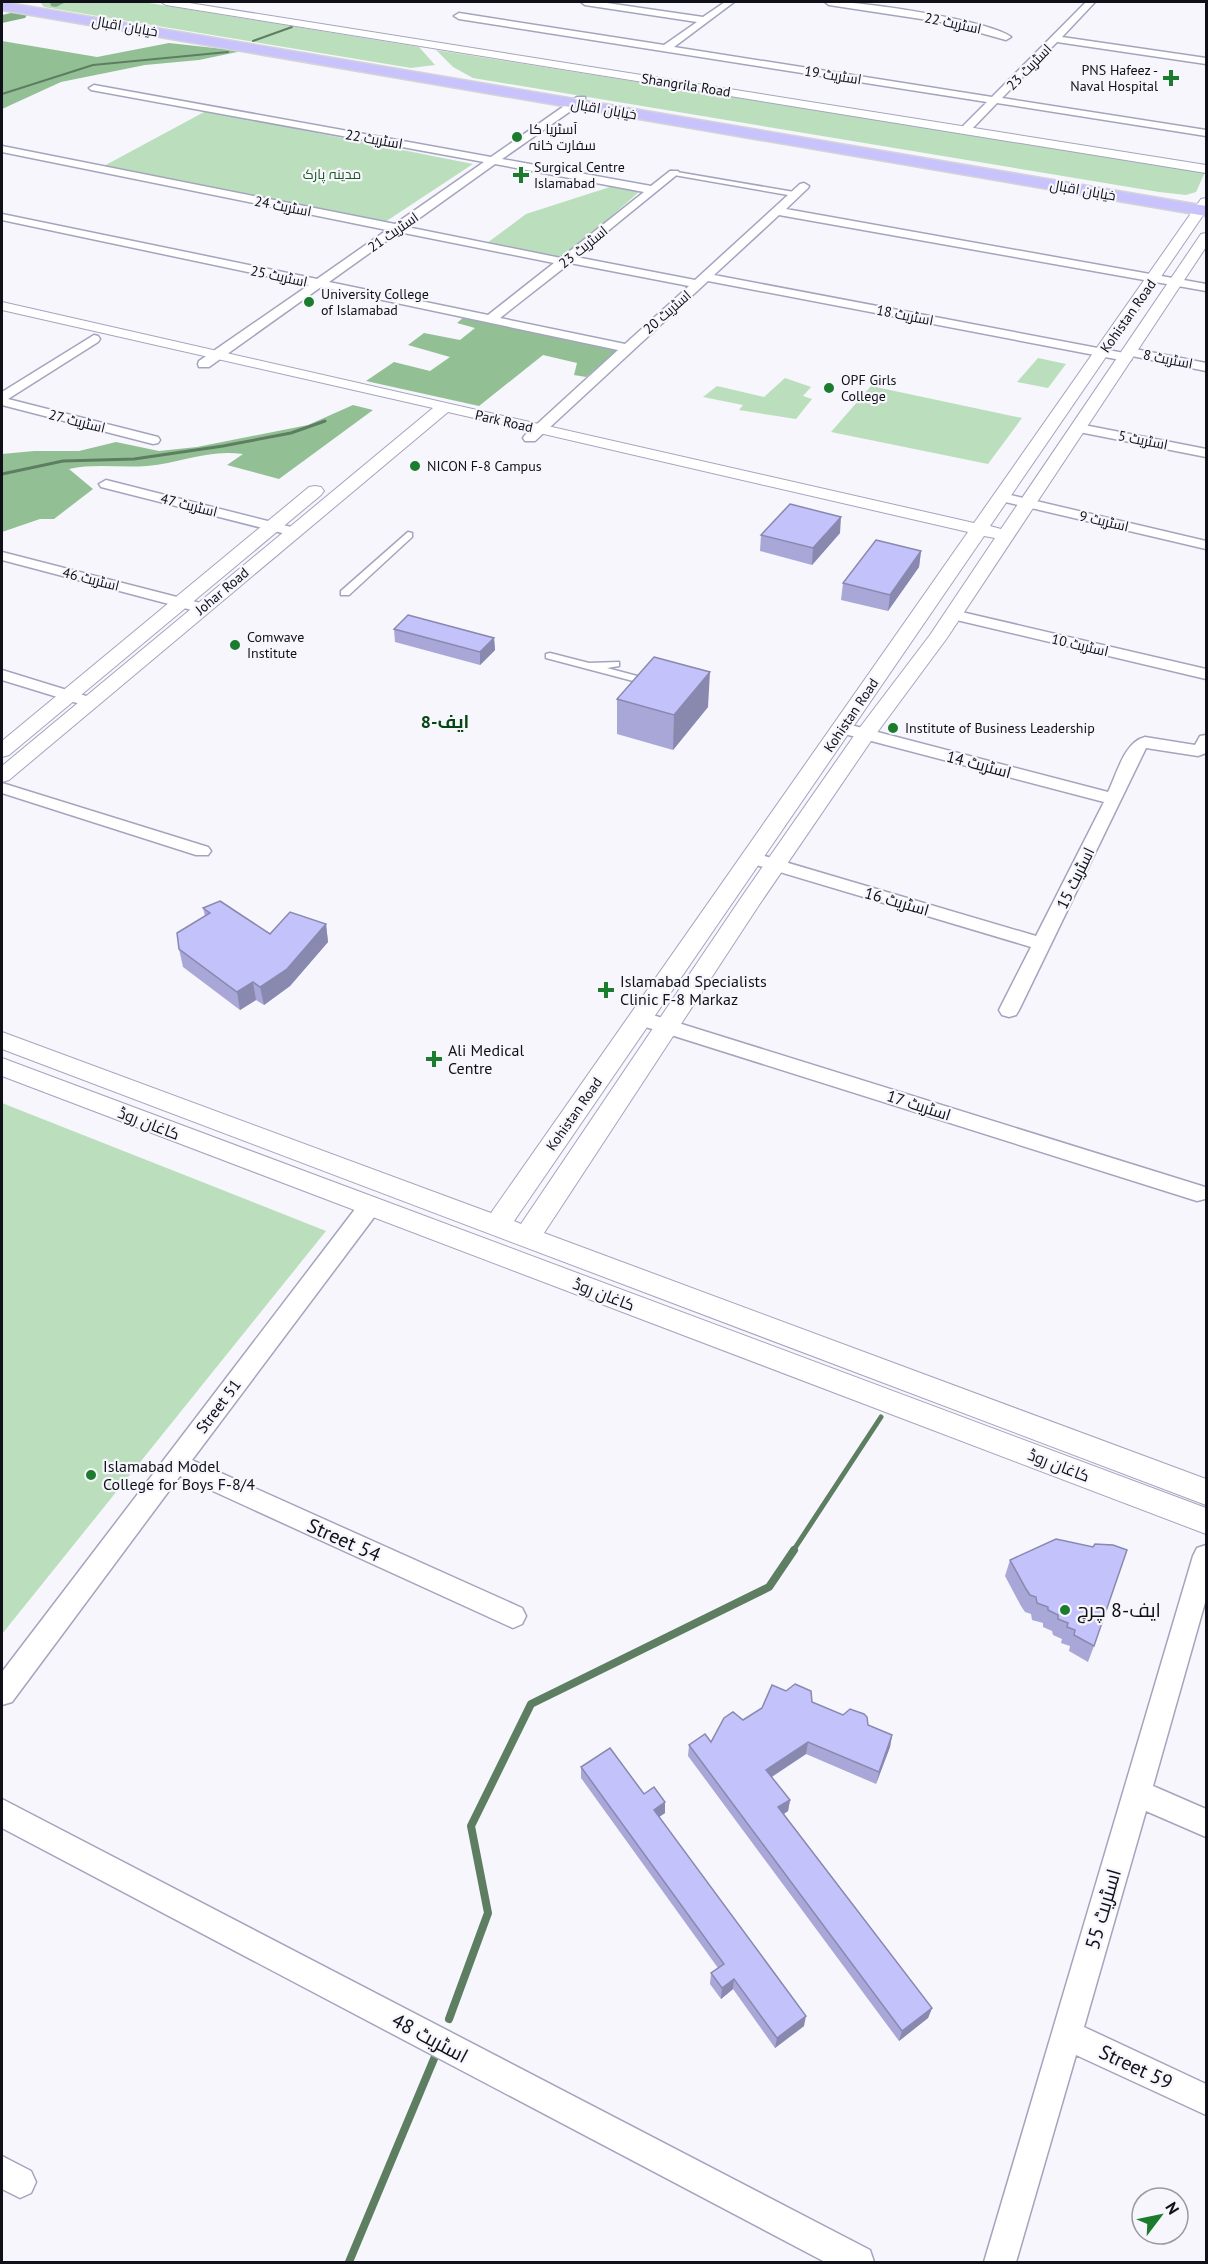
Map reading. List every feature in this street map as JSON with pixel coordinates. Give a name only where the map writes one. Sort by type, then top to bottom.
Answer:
[{"type":"main road","points":[[35,2],[281,43],[301,47],[311,56]]},
{"type":"main road","name":"خیابان اقبال","points":[[2,8],[1204,201]]},
{"type":"main road","name":"خیابان اقبال","points":[[578,102],[1204,201]]},
{"type":"main road","points":[[1035,175],[1090,175]]},
{"type":"street","name":"Shangrila Road","points":[[166,2],[1206,169]]},
{"type":"street","points":[[585,2],[624,4],[655,12],[705,20]]},
{"type":"street","points":[[655,12],[671,2]]},
{"type":"street","points":[[666,48],[730,2]]},
{"type":"street","name":"اسٹریٹ 22","points":[[829,2],[848,3],[971,26],[1006,37]]},
{"type":"street","name":"اسٹریٹ 23","points":[[964,130],[1091,2]]},
{"type":"street","name":"اسٹریٹ 19","points":[[459,16],[1206,133]]},
{"type":"street","points":[[1056,39],[1206,61]]},
{"type":"street","name":"اسٹریٹ 22","points":[[94,88],[653,190]]},
{"type":"street","name":"اسٹریٹ 21","points":[[204,364],[578,102]]},
{"type":"street","name":"اسٹریٹ 24","points":[[2,149],[398,229],[567,260]]},
{"type":"street","name":"اسٹریٹ 23","points":[[491,319],[674,173]]},
{"type":"street","points":[[674,173],[799,190]]},
{"type":"street","name":"اسٹریٹ 20","points":[[535,433],[703,281],[799,190]]},
{"type":"street","name":"Kohistan Road","points":[[496,1226],[1154,278],[1204,201]]},
{"type":"street","points":[[778,210],[1206,288]]},
{"type":"street","name":"اسٹریٹ 25","points":[[2,217],[627,348]]},
{"type":"street","name":"Kohistan Road","points":[[527,1237],[666,1025],[865,734],[938,638],[1206,237]]},
{"type":"street","name":"اسٹریٹ 18","points":[[567,260],[703,281],[1102,353],[1128,355]]},
{"type":"street","name":"Park Road","points":[[2,306],[219,353],[427,409]]},
{"type":"street","name":"Park Road","points":[[2,318],[204,364],[427,409],[1003,540]]},
{"type":"street","points":[[2,399],[94,339]]},
{"type":"street","name":"اسٹریٹ 8","points":[[1128,355],[1206,367]]},
{"type":"street","name":"اسٹریٹ 27","points":[[2,399],[153,440]]},
{"type":"street","points":[[376,440],[427,409]]},
{"type":"street","name":"Johar Road","points":[[2,776],[294,532],[427,409]]},
{"type":"street","name":"اسٹریٹ 5","points":[[1079,428],[1206,453]]},
{"type":"street","name":"Johar Road","points":[[2,751],[333,476]]},
{"type":"street","name":"اسٹریٹ 47","points":[[106,484],[294,532]]},
{"type":"street","name":"اسٹریٹ 9","points":[[1002,497],[1206,545]]},
{"type":"street","points":[[345,592],[408,535]]},
{"type":"street","name":"اسٹریٹ 46","points":[[2,556],[203,608]]},
{"type":"street","points":[[925,608],[953,615]]},
{"type":"street","name":"اسٹریٹ 10","points":[[953,615],[1206,674]]},
{"type":"street","points":[[909,631],[938,638]]},
{"type":"street","points":[[550,656],[652,683]]},
{"type":"street","points":[[589,666],[615,664]]},
{"type":"street","points":[[2,675],[90,702]]},
{"type":"street","name":"اسٹریٹ 14","points":[[843,728],[1114,800]]},
{"type":"street","name":"اسٹریٹ 15","points":[[1009,1010],[1139,745],[1145,742],[1198,751],[1203,748],[1206,740]]},
{"type":"street","points":[[2,788],[202,851]]},
{"type":"street","name":"اسٹریٹ 16","points":[[752,858],[1043,944]]},
{"type":"street","name":"اسٹریٹ 17","points":[[640,1018],[1197,1193]]},
{"type":"street","name":"کاغان روڈ","points":[[2,1040],[1206,1492]]},
{"type":"street","name":"کاغان روڈ","points":[[2,1067],[1206,1521]]},
{"type":"street","points":[[175,1132],[193,1112]]},
{"type":"street","name":"Street 51","points":[[2,1693],[370,1206]]},
{"type":"street","name":"Street 54","points":[[175,1463],[513,1616]]},
{"type":"street","name":"اسٹریٹ 55","points":[[1000,2262],[1206,1556]]},
{"type":"street","points":[[1137,1793],[1206,1823]]},
{"type":"street","name":"اسٹریٹ 48","points":[[2,1813],[858,2262]]},
{"type":"street","name":"Street 59","points":[[1066,2034],[1206,2100]]},
{"type":"green space","points":[[40,2],[143,2],[419,47],[435,65],[411,68],[44,7]]},
{"type":"green space","points":[[2,41],[97,57],[169,43],[242,51],[199,60],[145,65],[61,82],[2,109]]},
{"type":"green space","points":[[436,50],[1205,172],[1196,192],[1186,195],[1159,192],[473,78],[453,67]]},
{"type":"green space","name":"مدینہ پارک","points":[[206,111],[473,164],[385,222],[102,167]]},
{"type":"green space","points":[[613,186],[640,191],[564,258],[487,243],[526,214]]},
{"type":"green space","points":[[465,316],[620,349],[586,377],[574,375],[577,363],[543,355],[479,406],[366,381],[394,362],[430,371],[450,357],[408,345],[424,333],[460,340],[475,328],[457,323]]},
{"type":"green space","points":[[1038,358],[1066,364],[1048,388],[1017,382]]},
{"type":"green space","points":[[785,378],[811,387],[803,396],[812,399],[796,419],[739,410],[743,405],[703,397],[717,386],[764,397]]},
{"type":"green space","points":[[871,386],[1022,418],[988,464],[831,432]]},
{"type":"green space","points":[[353,405],[373,410],[279,479],[227,465],[243,454],[230,453],[218,453],[147,466],[88,466],[69,469],[93,489],[54,519],[40,519],[2,532],[2,454],[79,451],[116,442],[159,451],[197,447],[308,425]]},
{"type":"green space","name":"Islamabad Model College for Boys F-8/4","points":[[2,1103],[326,1231],[2,1634]]},
{"type":"building","points":[[790,504],[841,517],[813,548],[761,535]]},
{"type":"building","points":[[876,540],[921,551],[890,595],[843,583]]},
{"type":"building","points":[[408,615],[494,638],[480,652],[394,629]]},
{"type":"building","points":[[654,657],[710,672],[674,715],[617,699]]},
{"type":"building","points":[[220,901],[270,934],[290,912],[326,924],[287,969],[260,987],[253,982],[237,992],[179,949],[177,933],[210,913],[203,908]]},
{"type":"building","name":"ایف-8 چرچ","points":[[1056,1539],[1093,1547],[1095,1544],[1113,1545],[1127,1550],[1094,1646],[1074,1635],[1075,1630],[1067,1627],[1068,1623],[1058,1619],[1058,1615],[1048,1610],[1048,1607],[1037,1603],[1036,1597],[1030,1595],[1010,1560]]},
{"type":"building","points":[[795,1684],[811,1691],[812,1702],[843,1715],[850,1709],[864,1714],[868,1725],[892,1735],[879,1772],[808,1742],[766,1770],[790,1800],[778,1807],[932,2008],[902,2031],[689,1745],[705,1734],[711,1742],[724,1718],[733,1712],[743,1720],[762,1708],[772,1685],[786,1691]]},
{"type":"building","points":[[610,1748],[644,1794],[654,1787],[665,1802],[654,1810],[806,2016],[777,2038],[734,1979],[722,1988],[711,1973],[724,1964],[581,1767]]},
{"type":"waterway","points":[[2,19],[20,15]]},
{"type":"waterway","points":[[253,41],[292,27]]},
{"type":"waterway","points":[[2,94],[93,65],[228,52]]},
{"type":"waterway","points":[[2,474],[63,461],[134,459],[223,446],[291,433],[325,421]]},
{"type":"waterway","points":[[793,1551],[881,1417]]},
{"type":"waterway","points":[[449,2019],[488,1913],[471,1826],[531,1704],[769,1587],[794,1550]]},
{"type":"waterway","points":[[349,2262],[436,2054]]},
{"type":"place","name":"PNS Hafeez - Naval Hospital","points":[[1171,78]]},
{"type":"place","name":"آسٹریا کا سفارت خانہ","points":[[517,137]]},
{"type":"place","name":"Surgical Centre Islamabad","points":[[521,175]]},
{"type":"place","name":"University College of Islamabad","points":[[309,302]]},
{"type":"place","name":"OPF Girls College","points":[[829,388]]},
{"type":"place","name":"NICON F-8 Campus","points":[[415,466]]},
{"type":"place","name":"Comwave Institute","points":[[235,645]]},
{"type":"place","name":"Institute of Business Leadership","points":[[893,728]]},
{"type":"place","name":"Islamabad Specialists Clinic F-8 Markaz","points":[[606,990]]},
{"type":"place","name":"Ali Medical Centre","points":[[434,1059]]},
{"type":"place","name":"Islamabad Model College for Boys F-8/4","points":[[91,1475]]},
{"type":"place","name":"ایف-8 چرچ","points":[[1065,1610]]},
{"type":"district","name":"ایف-8","points":[[445,721]]}]
